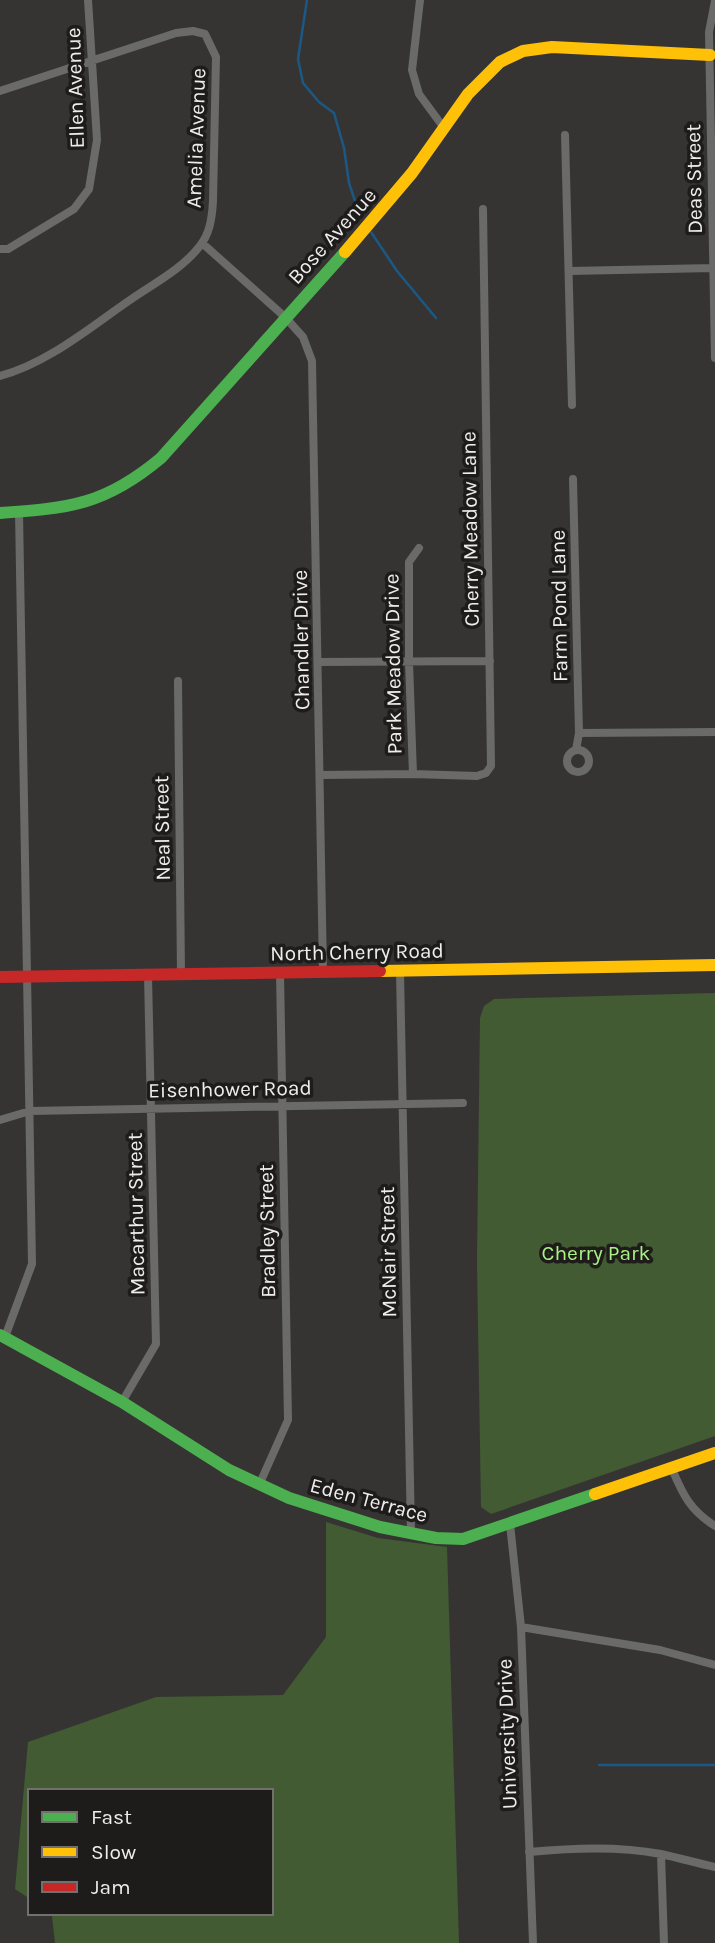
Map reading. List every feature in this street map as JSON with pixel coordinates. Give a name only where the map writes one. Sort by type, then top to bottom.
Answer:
[{"type":"street","name":"Ellen Avenue","points":[[0,249],[8,249],[74,209],[89,189],[97,150],[88,0]]},
{"type":"street","points":[[420,0],[412,70],[419,94],[444,128]]},
{"type":"street","name":"Deas Street","points":[[715,1],[709,32],[715,358]]},
{"type":"street","name":"Amelia Avenue","points":[[0,376],[17,372],[48,356],[178,267],[202,243],[211,221],[216,57],[205,34],[194,31],[176,33],[92,60]]},
{"type":"street","name":"Bose Avenue","points":[[0,513],[77,505],[128,484],[161,458],[387,204],[468,94],[500,62],[523,51],[552,47],[710,55]]},
{"type":"street","points":[[0,91],[92,60]]},
{"type":"street","points":[[565,135],[572,405]]},
{"type":"street","name":"Cherry Meadow Lane","points":[[413,774],[478,776],[488,771],[492,762],[483,208]]},
{"type":"street","name":"Chandler Drive","points":[[202,243],[285,317],[303,337],[312,361],[323,972]]},
{"type":"street","points":[[570,271],[713,268]]},
{"type":"street","name":"Farm Pond Lane","points":[[573,479],[579,733],[576,750]]},
{"type":"street","points":[[2,1336],[32,1264],[19,512]]},
{"type":"street","name":"Park Meadow Drive","points":[[321,775],[413,774],[409,562],[419,548]]},
{"type":"street","points":[[319,662],[490,661]]},
{"type":"street","name":"Neal Street","points":[[178,681],[181,974]]},
{"type":"street","points":[[579,733],[715,732]]},
{"type":"street","name":"North Cherry Road","points":[[0,977],[715,965]]},
{"type":"street","name":"McNair Street","points":[[400,971],[411,1533]]},
{"type":"street","name":"Bradley Street","points":[[260,1483],[288,1420],[280,973]]},
{"type":"street","name":"Macarthur Street","points":[[122,1402],[156,1344],[148,975]]},
{"type":"street","name":"Eisenhower Road","points":[[0,1120],[30,1111],[463,1103]]},
{"type":"street","name":"Eden Terrace","points":[[2,1336],[122,1402],[229,1470],[319,1509],[380,1527],[436,1538],[463,1539],[715,1453]]},
{"type":"street","points":[[672,1469],[682,1493],[698,1515],[715,1526]]},
{"type":"street","name":"University Drive","points":[[510,1524],[521,1626],[533,1943]]},
{"type":"street","points":[[521,1626],[660,1650],[715,1665]]},
{"type":"street","points":[[530,1852],[592,1849],[661,1854],[715,1867]]},
{"type":"street","points":[[661,1854],[664,1943]]},
{"type":"green space","name":"Cherry Park","points":[[715,993],[715,1436],[491,1514],[481,1507],[477,1261],[480,1018],[484,1006],[494,999]]},
{"type":"green space","points":[[326,1522],[378,1538],[447,1547],[459,1943],[55,1943],[51,1915],[273,1915],[273,1789],[28,1789],[28,1898],[15,1889],[28,1742],[156,1697],[283,1695],[326,1637]]},
{"type":"waterway","points":[[307,0],[298,59],[303,83],[319,102],[334,113],[344,148],[349,183],[359,213]]},
{"type":"waterway","points":[[371,232],[397,271],[436,318]]},
{"type":"waterway","points":[[599,1765],[715,1765]]},
{"type":"traffic: fast","points":[[0,513],[47,509],[86,501],[104,495],[141,474],[161,458],[345,252]]},
{"type":"traffic: fast","points":[[0,1335],[122,1402],[229,1470],[289,1498],[380,1527],[436,1538],[463,1539],[595,1494]]},
{"type":"traffic: slow","points":[[345,252],[412,173],[468,94],[500,62],[523,51],[552,47],[710,55]]},
{"type":"traffic: slow","points":[[380,971],[715,965]]},
{"type":"traffic: slow","points":[[595,1494],[715,1453]]},
{"type":"traffic: jam","points":[[0,977],[380,971]]}]
